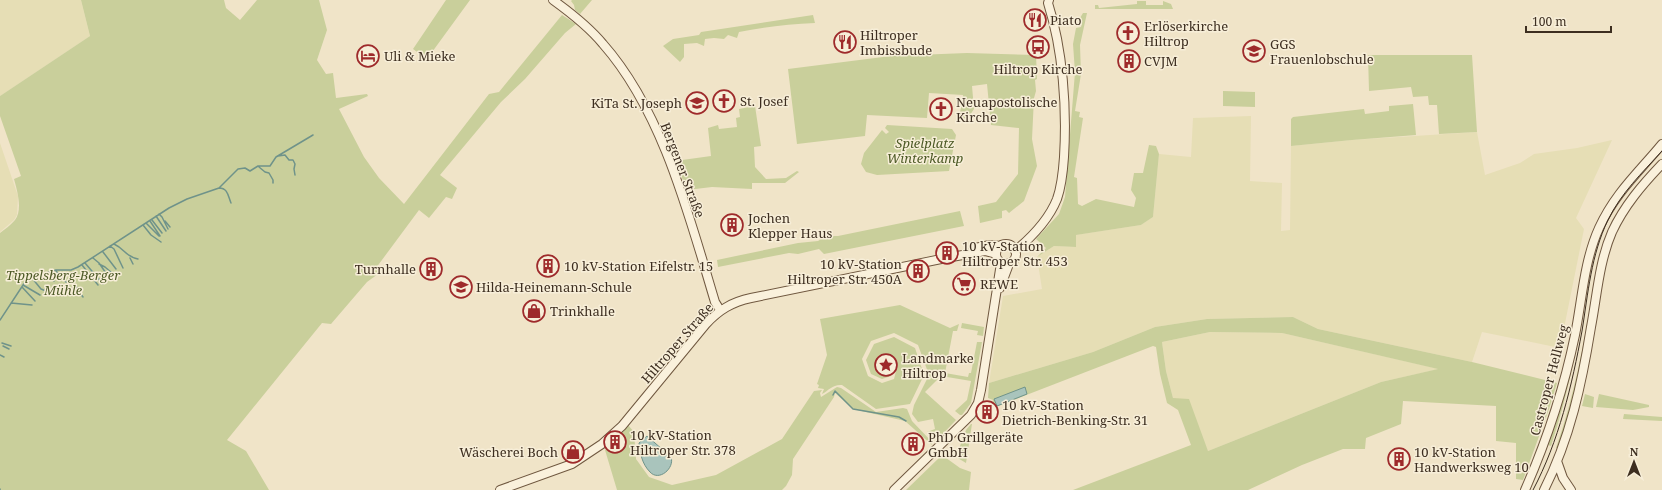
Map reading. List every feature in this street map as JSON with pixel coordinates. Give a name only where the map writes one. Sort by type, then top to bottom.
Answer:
[{"type":"main road","name":"Bergener Straße","points":[[553,0],[586,26],[603,43],[621,66],[641,97],[682,194],[715,302],[720,310]]},
{"type":"main road","points":[[1013,248],[1044,221],[1056,200],[1061,187],[1066,106],[1056,12],[1053,2],[1050,0]]},
{"type":"main road","name":"Castroper Hellweg","points":[[1526,489],[1557,404],[1575,336],[1586,274],[1597,232],[1625,185],[1662,144]]},
{"type":"main road","points":[[1544,490],[1558,461],[1575,408],[1584,369],[1606,248],[1619,219],[1635,193],[1662,164]]},
{"type":"main road","name":"Hiltroper Straße","points":[[946,258],[985,245],[1001,246]]},
{"type":"main road","points":[[1010,264],[1001,263],[998,261],[996,254],[1001,246],[1013,248]]},
{"type":"main road","points":[[995,300],[1010,264],[1015,259],[1013,248]]},
{"type":"main road","name":"Hiltroper Straße","points":[[500,490],[572,464],[602,444],[622,426],[688,344],[720,310],[730,304],[751,298],[946,258],[985,251],[996,254]]},
{"type":"main road","points":[[894,490],[974,411],[979,400],[981,390],[1001,263]]},
{"type":"main road","points":[[1586,274],[1600,275]]},
{"type":"main road","points":[[1558,461],[1562,478],[1570,490]]},
{"type":"shaded area","points":[[0,0],[81,0],[90,36],[0,96]]},
{"type":"shaded area","points":[[1251,116],[1250,181],[1282,183],[1281,231],[1290,230],[1291,146],[1352,140],[1477,132],[1485,175],[1520,163],[1534,154],[1577,148],[1612,140],[1576,218],[1584,229],[1560,348],[1482,332],[1472,362],[1318,329],[1293,317],[1207,319],[1155,327],[1093,352],[989,383],[1003,296],[1042,289],[1037,257],[1054,246],[1076,247],[1075,235],[1141,225],[1153,217],[1159,154],[1191,157],[1193,118]]},
{"type":"shaded area","points":[[0,143],[18,196],[17,215],[14,220],[0,232]]},
{"type":"shaded area","points":[[1210,332],[1282,333],[1439,369],[1381,382],[1208,451],[1203,441],[1173,398],[1166,371],[1162,342]]},
{"type":"green space","name":"Tippelsberg-Berger Mühle","points":[[81,0],[224,0],[226,8],[240,20],[257,0],[319,0],[327,30],[317,60],[326,74],[333,73],[336,98],[367,94],[368,96],[339,109],[364,157],[379,178],[404,204],[489,94],[499,92],[562,15],[576,24],[565,33],[525,79],[501,102],[440,175],[457,188],[452,199],[446,197],[429,218],[419,210],[376,268],[378,274],[367,282],[331,324],[322,323],[227,440],[246,451],[269,490],[0,490],[0,233],[12,224],[19,211],[19,200],[14,179],[21,176],[0,116],[0,96],[90,36]]},
{"type":"green space","points":[[446,0],[470,0],[427,59],[413,49]]},
{"type":"green space","points":[[592,0],[580,14],[575,10],[571,1]]},
{"type":"green space","points":[[1137,1],[1146,1],[1146,5],[1163,5],[1163,1],[1171,4],[1173,9],[1095,9],[1095,5],[1098,5],[1099,8],[1137,4]]},
{"type":"green space","points":[[1083,13],[1087,13],[1080,45],[1081,74],[1075,111],[1080,112],[1079,117],[1083,118],[1074,177],[1077,178],[1078,204],[1082,206],[1096,199],[1134,207],[1136,198],[1131,190],[1134,173],[1143,173],[1149,145],[1156,146],[1159,154],[1153,217],[1141,225],[1076,235],[1076,247],[1054,246],[1037,257],[1046,248],[1036,239],[1059,214],[1065,197],[1075,72],[1073,44],[1076,28],[1081,27],[1082,23],[1080,18]]},
{"type":"green space","points":[[813,15],[815,23],[777,26],[739,32],[737,38],[728,35],[724,39],[705,39],[704,46],[697,43],[684,44],[684,57],[680,62],[663,46],[673,39],[699,35],[701,32]]},
{"type":"green space","points":[[967,53],[1036,55],[1037,79],[1035,80],[1036,91],[1034,98],[1032,139],[1037,166],[1024,201],[1009,213],[1006,210],[1002,211],[1002,218],[980,223],[978,206],[996,202],[1018,174],[1019,128],[991,125],[987,84],[972,86],[974,109],[968,118],[959,119],[963,95],[929,93],[927,118],[867,115],[865,136],[797,144],[788,69],[891,56]]},
{"type":"green space","points":[[1368,55],[1472,55],[1477,132],[1439,134],[1437,105],[1429,105],[1428,96],[1413,97],[1411,87],[1369,91]]},
{"type":"green space","points":[[1223,91],[1255,92],[1255,107],[1223,106]]},
{"type":"green space","points":[[1413,104],[1416,135],[1291,146],[1291,119],[1293,117],[1364,109],[1365,114],[1389,111],[1389,106]]},
{"type":"green space","points":[[755,106],[761,146],[754,147],[755,167],[766,179],[786,178],[797,171],[799,172],[785,183],[752,183],[752,189],[712,187],[687,190],[675,161],[711,156],[708,128],[718,125],[719,129],[737,127],[736,118],[740,117],[739,109]]},
{"type":"green space","name":"Spielplatz Winterkamp","points":[[887,125],[952,129],[956,135],[949,171],[877,175],[866,172],[861,164],[864,153],[882,130],[886,134],[889,132],[885,128]]},
{"type":"green space","points":[[960,211],[964,226],[824,254],[819,249],[798,254],[789,253],[718,267],[717,260],[798,243],[818,241],[826,236],[838,236]]},
{"type":"green space","points":[[1586,289],[1584,310],[1572,369],[1563,408],[1551,446],[1548,445],[1557,419]]},
{"type":"green space","points":[[1593,290],[1595,291],[1574,399],[1558,449],[1556,448],[1578,370]]},
{"type":"green space","points":[[900,305],[950,328],[959,324],[957,331],[953,331],[945,373],[968,377],[969,373],[971,373],[977,342],[982,342],[971,403],[962,415],[955,411],[967,400],[971,381],[941,376],[925,392],[956,420],[937,440],[927,432],[935,429],[933,419],[918,422],[912,414],[914,405],[929,375],[918,345],[894,333],[871,341],[862,359],[868,376],[882,383],[894,379],[897,367],[896,359],[889,354],[880,355],[875,362],[877,371],[884,376],[892,374],[891,376],[882,379],[871,374],[866,360],[874,344],[894,337],[915,348],[924,375],[910,404],[876,409],[842,385],[834,386],[822,394],[824,389],[818,388],[819,385],[817,384],[827,355],[820,319]]},
{"type":"green space","points":[[1293,317],[1318,329],[1472,362],[1557,383],[1523,480],[1516,479],[1516,443],[1496,441],[1496,406],[1403,401],[1401,424],[1366,438],[1365,449],[1343,449],[1302,465],[1248,490],[1073,490],[1191,445],[1178,410],[1167,403],[1160,374],[1156,347],[1153,346],[993,408],[991,406],[993,400],[988,398],[989,383],[1093,352],[1155,327],[1207,319]],"holes":[[[1210,332],[1282,333],[1438,369],[1381,382],[1208,451],[1189,399],[1173,398],[1166,371],[1162,342]]]},
{"type":"green space","points":[[962,323],[984,327],[983,336],[977,335],[978,331],[961,328]]},
{"type":"green space","points":[[837,387],[841,388],[876,412],[903,408],[907,409],[912,421],[931,441],[932,445],[905,421],[853,409],[835,393],[834,397],[793,459],[792,475],[782,490],[617,490],[605,450],[628,425],[634,432],[636,459],[649,477],[672,485],[716,475],[782,439],[814,391],[822,390],[820,393],[821,397]]},
{"type":"green space","points":[[1585,394],[1594,397],[1593,408],[1582,406]]},
{"type":"green space","points":[[1599,394],[1649,405],[1649,407],[1633,410],[1596,407]]},
{"type":"green space","points":[[1624,414],[1662,417],[1662,421],[1623,419]]},
{"type":"green space","points":[[971,424],[966,463],[956,457],[966,430]]},
{"type":"green space","points":[[942,455],[960,468],[971,472],[969,490],[906,490]]},
{"type":"water","points":[[1025,387],[1027,394],[997,406],[994,399]]},
{"type":"water","points":[[647,436],[671,457],[671,465],[662,475],[654,475],[647,469],[643,462],[639,443]]},
{"type":"waterway","points":[[0,320],[27,279],[56,270],[71,270],[78,267],[169,208],[187,199],[219,188],[238,169],[245,168],[250,171],[258,166],[270,166],[276,157],[313,135]]},
{"type":"waterway","points":[[278,156],[285,155],[289,160],[293,160],[295,164],[295,175]]},
{"type":"waterway","points":[[259,167],[265,172],[269,173],[273,183]]},
{"type":"waterway","points":[[219,188],[226,191],[231,203]]},
{"type":"waterway","points":[[159,214],[168,229]]},
{"type":"waterway","points":[[156,216],[166,231]]},
{"type":"waterway","points":[[152,220],[162,233]]},
{"type":"waterway","points":[[150,221],[160,236]]},
{"type":"waterway","points":[[165,221],[170,227]]},
{"type":"waterway","points":[[146,223],[159,236]]},
{"type":"waterway","points":[[143,225],[151,235],[161,242]]},
{"type":"waterway","points":[[114,244],[131,257],[138,259]]},
{"type":"waterway","points":[[110,246],[114,249],[123,268]]},
{"type":"waterway","points":[[103,252],[116,269]]},
{"type":"waterway","points":[[93,258],[99,263],[110,279]]},
{"type":"waterway","points":[[130,258],[133,264]]},
{"type":"waterway","points":[[85,263],[103,284]]},
{"type":"waterway","points":[[99,264],[112,273]]},
{"type":"waterway","points":[[82,265],[98,285]]},
{"type":"waterway","points":[[56,271],[66,282],[70,282],[75,285],[83,297]]},
{"type":"waterway","points":[[47,274],[54,281]]},
{"type":"waterway","points":[[32,278],[41,289],[46,291]]},
{"type":"waterway","points":[[23,285],[40,295]]},
{"type":"waterway","points":[[22,287],[35,301]]},
{"type":"waterway","points":[[11,303],[32,305]]},
{"type":"waterway","points":[[2,343],[11,346]]},
{"type":"waterway","points":[[3,346],[9,349]]},
{"type":"waterway","points":[[0,355],[4,357]]},
{"type":"waterway","points":[[833,395],[835,391],[853,409],[899,417],[906,421]]},
{"type":"tram line","points":[[1533,490],[1550,452],[1564,412],[1582,331],[1588,289],[1602,233],[1619,201],[1632,184],[1662,151]]},
{"type":"place","name":"Piato","points":[[1035,20]]},
{"type":"place","name":"Erlöserkirche Hiltrop","points":[[1128,33]]},
{"type":"place","name":"Hiltroper Imbissbude","points":[[845,42]]},
{"type":"place","name":"Hiltrop Kirche","points":[[1038,47]]},
{"type":"place","name":"GGS Frauenlobschule","points":[[1254,51]]},
{"type":"place","name":"Uli & Mieke","points":[[368,56]]},
{"type":"place","name":"CVJM","points":[[1129,61]]},
{"type":"place","name":"St. Josef","points":[[724,101]]},
{"type":"place","name":"KiTa St. Joseph","points":[[697,103]]},
{"type":"place","name":"Neuapostolische Kirche","points":[[941,109]]},
{"type":"place","name":"Jochen Klepper Haus","points":[[732,225]]},
{"type":"place","name":"10 kV-Station Hiltroper Str. 453","points":[[947,253]]},
{"type":"place","name":"10 kV-Station Eifelstr. 15","points":[[548,266]]},
{"type":"place","name":"Turnhalle","points":[[431,269]]},
{"type":"place","name":"10 kV-Station Hiltroper Str. 450A","points":[[918,271]]},
{"type":"place","name":"REWE","points":[[964,284]]},
{"type":"place","name":"Hilda-Heinemann-Schule","points":[[461,287]]},
{"type":"place","name":"Trinkhalle","points":[[534,311]]},
{"type":"place","name":"Landmarke Hiltrop","points":[[886,365]]},
{"type":"place","name":"10 kV-Station Dietrich-Benking-Str. 31","points":[[987,412]]},
{"type":"place","name":"10 kV-Station Hiltroper Str. 378","points":[[615,442]]},
{"type":"place","name":"PhD Grillgeräte GmbH","points":[[913,444]]},
{"type":"place","name":"Wäscherei Boch","points":[[573,452]]},
{"type":"place","name":"10 kV-Station Handwerksweg 10","points":[[1399,459]]}]
